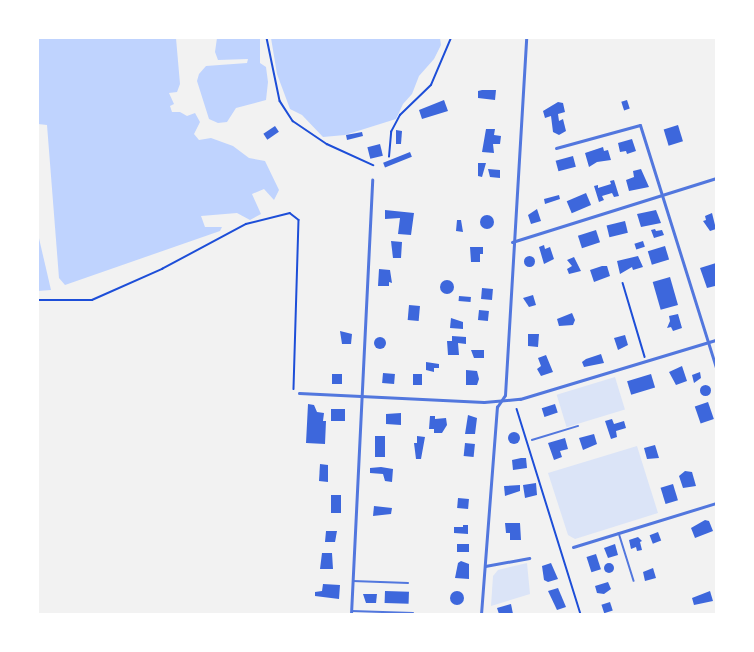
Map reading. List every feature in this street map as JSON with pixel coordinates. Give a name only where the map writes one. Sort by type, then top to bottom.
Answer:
[{"type":"street","points":[[481,615],[497,407],[505,395],[512,242],[526,38]]},
{"type":"street","points":[[556,148],[640,125],[717,368]]},
{"type":"street","points":[[512,242],[717,178]]},
{"type":"street","points":[[351,613],[372,180]]},
{"type":"street","points":[[299,393],[501,401],[532,396],[717,340]]},
{"type":"street","points":[[573,547],[717,503]]},
{"type":"street","points":[[485,566],[529,558]]},
{"type":"lane","points":[[532,440],[578,426]]},
{"type":"lane","points":[[619,532],[634,581]]},
{"type":"lane","points":[[352,580],[408,583]]},
{"type":"lane","points":[[351,613],[413,613]]},
{"type":"path","points":[[267,38],[280,101],[293,121],[327,144],[373,165]]},
{"type":"path","points":[[389,157],[391,132],[400,115],[431,85],[447,52],[451,38]]},
{"type":"path","points":[[38,300],[92,300],[162,269],[246,224],[290,213],[299,220],[292,383],[295,391],[299,393]]},
{"type":"path","points":[[623,283],[645,358],[643,362]]},
{"type":"path","points":[[517,409],[581,615]]},
{"type":"shaded area","points":[[615,377],[625,410],[567,427],[557,395]]},
{"type":"shaded area","points":[[637,446],[658,513],[575,539],[568,535],[548,473]]},
{"type":"shaded area","points":[[527,563],[530,594],[491,606],[493,576],[498,570]]},
{"type":"water","points":[[38,38],[176,38],[180,84],[177,92],[169,93],[174,104],[170,106],[172,112],[180,112],[187,116],[195,113],[200,122],[194,134],[199,140],[211,138],[233,146],[249,158],[265,161],[279,190],[274,200],[264,189],[252,194],[261,214],[250,220],[237,213],[201,216],[205,227],[222,227],[220,231],[65,285],[59,278],[47,125],[38,124]]},
{"type":"water","points":[[217,38],[260,38],[260,63],[266,67],[268,82],[266,100],[236,108],[227,122],[218,123],[209,119],[197,81],[199,74],[206,66],[247,63],[248,59],[218,60],[215,52]]},
{"type":"water","points":[[271,38],[440,38],[441,45],[434,59],[419,76],[412,94],[403,104],[396,119],[345,135],[323,137],[302,115],[290,109],[277,74]]},
{"type":"water","points":[[38,234],[51,290],[38,291]]},
{"type":"building","points":[[496,90],[495,100],[478,98],[478,91]]},
{"type":"building","points":[[444,100],[448,111],[422,119],[419,110]]},
{"type":"building","points":[[627,100],[630,109],[624,110],[621,102]]},
{"type":"building","points":[[558,102],[563,103],[565,112],[558,114],[559,121],[563,119],[566,131],[559,135],[553,132],[551,116],[545,118],[543,111]]},
{"type":"building","points":[[678,125],[683,141],[669,146],[664,129]]},
{"type":"building","points":[[275,126],[279,132],[267,140],[263,134]]},
{"type":"building","points":[[486,129],[495,129],[494,135],[501,136],[500,144],[493,144],[494,153],[482,152]]},
{"type":"building","points":[[396,130],[402,131],[401,144],[396,144]]},
{"type":"building","points":[[362,132],[363,136],[347,140],[346,135]]},
{"type":"building","points":[[632,139],[636,151],[627,154],[626,151],[620,152],[618,143]]},
{"type":"building","points":[[380,144],[383,156],[370,159],[367,147]]},
{"type":"building","points":[[603,147],[604,151],[608,150],[611,160],[597,162],[589,167],[585,153]]},
{"type":"building","points":[[410,152],[412,157],[385,167],[383,163]]},
{"type":"building","points":[[573,156],[576,167],[558,171],[556,161]]},
{"type":"building","points":[[478,163],[486,163],[482,177],[478,176]]},
{"type":"building","points":[[488,169],[500,170],[500,178],[490,177]]},
{"type":"building","points":[[641,169],[649,187],[629,191],[626,180],[634,177],[633,171]]},
{"type":"building","points":[[614,180],[619,196],[614,197],[612,193],[602,196],[604,200],[599,202],[594,186],[598,185],[598,188],[611,184],[610,181]]},
{"type":"building","points":[[586,193],[591,205],[572,213],[567,201]]},
{"type":"building","points":[[559,195],[560,199],[545,204],[544,199]]},
{"type":"building","points":[[537,209],[541,221],[531,224],[528,215]]},
{"type":"building","points":[[385,210],[414,213],[411,235],[398,234],[400,218],[385,219]]},
{"type":"building","points":[[656,210],[661,223],[641,227],[637,214]]},
{"type":"building","points":[[712,213],[716,229],[710,231],[703,221],[706,220],[705,216]]},
{"type":"building","points":[[484,215],[490,215],[494,222],[490,229],[484,229],[480,225],[480,219]]},
{"type":"building","points":[[457,220],[461,220],[463,232],[456,231]]},
{"type":"building","points":[[625,221],[628,233],[609,237],[607,226]]},
{"type":"building","points":[[596,230],[600,242],[582,248],[578,236]]},
{"type":"building","points":[[651,230],[656,231],[662,230],[664,235],[654,238]]},
{"type":"building","points":[[391,241],[402,242],[401,258],[393,258]]},
{"type":"building","points":[[643,241],[645,247],[636,249],[634,244]]},
{"type":"building","points":[[544,245],[545,249],[550,247],[554,259],[544,264],[539,247]]},
{"type":"building","points":[[665,246],[669,259],[652,265],[648,251]]},
{"type":"building","points":[[470,247],[483,247],[480,262],[471,262]]},
{"type":"building","points":[[529,255],[535,261],[529,267],[523,261]]},
{"type":"building","points":[[638,256],[643,267],[633,270],[632,267],[620,274],[617,261]]},
{"type":"building","points":[[574,257],[581,271],[569,274],[567,269],[572,266],[567,260]]},
{"type":"building","points":[[716,263],[715,286],[707,288],[700,268]]},
{"type":"building","points":[[607,266],[610,276],[594,282],[590,270]]},
{"type":"building","points":[[379,269],[390,270],[392,283],[389,282],[389,286],[378,286]]},
{"type":"building","points":[[670,277],[678,305],[661,310],[653,282]]},
{"type":"building","points":[[447,280],[452,282],[454,287],[452,292],[447,294],[442,292],[440,287],[442,282]]},
{"type":"building","points":[[482,288],[493,289],[492,300],[481,299]]},
{"type":"building","points":[[533,295],[536,305],[529,307],[523,298]]},
{"type":"building","points":[[459,296],[471,297],[471,302],[459,301]]},
{"type":"building","points":[[409,305],[420,306],[419,321],[408,320]]},
{"type":"building","points":[[479,310],[489,311],[488,321],[478,320]]},
{"type":"building","points":[[572,313],[575,320],[573,325],[559,326],[557,319]]},
{"type":"building","points":[[678,314],[682,328],[673,331],[671,327],[667,328],[670,321],[669,316]]},
{"type":"building","points":[[451,318],[463,322],[463,329],[450,328]]},
{"type":"building","points":[[340,331],[352,334],[351,344],[342,344]]},
{"type":"building","points":[[528,334],[539,334],[538,347],[528,346]]},
{"type":"building","points":[[625,335],[628,345],[618,350],[614,338]]},
{"type":"building","points":[[452,336],[466,337],[466,344],[458,343],[459,355],[448,355],[447,341],[452,341]]},
{"type":"building","points":[[382,337],[386,343],[382,349],[378,349],[374,341]]},
{"type":"building","points":[[471,350],[484,350],[484,358],[474,358]]},
{"type":"building","points":[[601,354],[604,363],[584,367],[582,362]]},
{"type":"building","points":[[546,355],[553,372],[541,376],[537,369],[541,366],[538,358]]},
{"type":"building","points":[[426,362],[439,364],[439,368],[434,368],[434,372],[426,370]]},
{"type":"building","points":[[682,366],[687,381],[676,385],[669,372]]},
{"type":"building","points":[[466,370],[477,371],[479,379],[477,385],[466,385]]},
{"type":"building","points":[[700,372],[701,378],[694,383],[692,375]]},
{"type":"building","points":[[383,373],[395,374],[394,384],[382,383]]},
{"type":"building","points":[[332,374],[342,374],[342,384],[332,384]]},
{"type":"building","points":[[413,374],[422,374],[422,385],[413,385]]},
{"type":"building","points":[[651,374],[655,387],[631,395],[627,381]]},
{"type":"building","points":[[705,384],[711,390],[705,396],[699,390]]},
{"type":"building","points":[[708,402],[714,419],[701,424],[695,407]]},
{"type":"building","points":[[308,404],[314,405],[317,412],[324,413],[325,444],[306,443]]},
{"type":"building","points":[[555,404],[558,413],[544,417],[542,408]]},
{"type":"building","points":[[331,409],[345,409],[345,421],[331,421]]},
{"type":"building","points":[[401,413],[401,425],[386,424],[386,414]]},
{"type":"building","points":[[468,415],[477,418],[475,434],[465,434]]},
{"type":"building","points":[[430,416],[435,416],[435,419],[446,418],[447,425],[442,433],[434,433],[434,429],[429,429]]},
{"type":"building","points":[[612,419],[614,424],[624,421],[626,428],[616,431],[617,437],[611,439],[605,421]]},
{"type":"building","points":[[516,432],[520,438],[516,444],[512,444],[508,436]]},
{"type":"building","points":[[594,434],[597,444],[583,450],[579,438]]},
{"type":"building","points":[[375,436],[385,436],[385,457],[375,457]]},
{"type":"building","points":[[417,436],[425,437],[421,459],[416,459],[414,443],[417,443]]},
{"type":"building","points":[[565,438],[568,449],[560,451],[562,457],[554,460],[548,443]]},
{"type":"building","points":[[465,443],[475,444],[474,457],[464,456]]},
{"type":"building","points":[[655,445],[659,458],[647,459],[644,448]]},
{"type":"building","points":[[526,458],[527,468],[513,470],[512,460]]},
{"type":"building","points":[[320,464],[328,465],[328,482],[319,481]]},
{"type":"building","points":[[370,468],[393,469],[392,482],[385,481],[383,474],[370,473]]},
{"type":"building","points":[[685,471],[692,472],[696,486],[683,488],[679,476]]},
{"type":"building","points":[[536,483],[537,495],[525,498],[523,485]]},
{"type":"building","points":[[673,484],[678,500],[666,504],[661,488]]},
{"type":"building","points":[[520,485],[520,491],[505,496],[504,486]]},
{"type":"building","points":[[331,495],[341,495],[341,513],[331,513]]},
{"type":"building","points":[[458,498],[469,499],[468,509],[457,508]]},
{"type":"building","points":[[374,506],[392,508],[391,514],[373,516]]},
{"type":"building","points":[[705,520],[709,521],[713,531],[695,538],[691,528]]},
{"type":"building","points":[[505,523],[520,523],[521,540],[510,540],[510,533],[506,533]]},
{"type":"building","points":[[463,525],[468,525],[468,534],[454,533],[454,527],[463,527]]},
{"type":"building","points":[[326,531],[337,531],[335,542],[325,542]]},
{"type":"building","points":[[658,532],[661,540],[653,544],[650,535]]},
{"type":"building","points":[[638,537],[642,541],[640,542],[642,550],[637,551],[636,547],[631,549],[629,540]]},
{"type":"building","points":[[457,544],[469,544],[469,552],[457,552]]},
{"type":"building","points":[[615,544],[618,555],[608,558],[604,548]]},
{"type":"building","points":[[322,553],[332,553],[333,569],[320,569]]},
{"type":"building","points":[[596,554],[601,569],[591,572],[586,557]]},
{"type":"building","points":[[461,561],[469,564],[469,579],[455,578],[458,563]]},
{"type":"building","points":[[551,563],[558,579],[548,582],[544,580],[542,566]]},
{"type":"building","points":[[609,563],[614,568],[609,573],[604,568]]},
{"type":"building","points":[[653,568],[656,578],[645,581],[643,572]]},
{"type":"building","points":[[608,582],[611,589],[604,594],[597,593],[595,586]]},
{"type":"building","points":[[323,584],[340,585],[339,599],[315,596],[315,592],[322,591]]},
{"type":"building","points":[[558,588],[566,607],[557,610],[548,591]]},
{"type":"building","points":[[385,591],[409,592],[409,604],[385,603]]},
{"type":"building","points":[[457,591],[462,593],[464,598],[462,603],[457,605],[452,603],[450,598],[452,593]]},
{"type":"building","points":[[710,591],[713,601],[694,605],[692,598]]},
{"type":"building","points":[[363,594],[377,594],[376,603],[366,603]]},
{"type":"building","points":[[610,602],[613,611],[604,613],[601,605]]},
{"type":"building","points":[[511,604],[513,614],[499,614],[497,608]]}]
